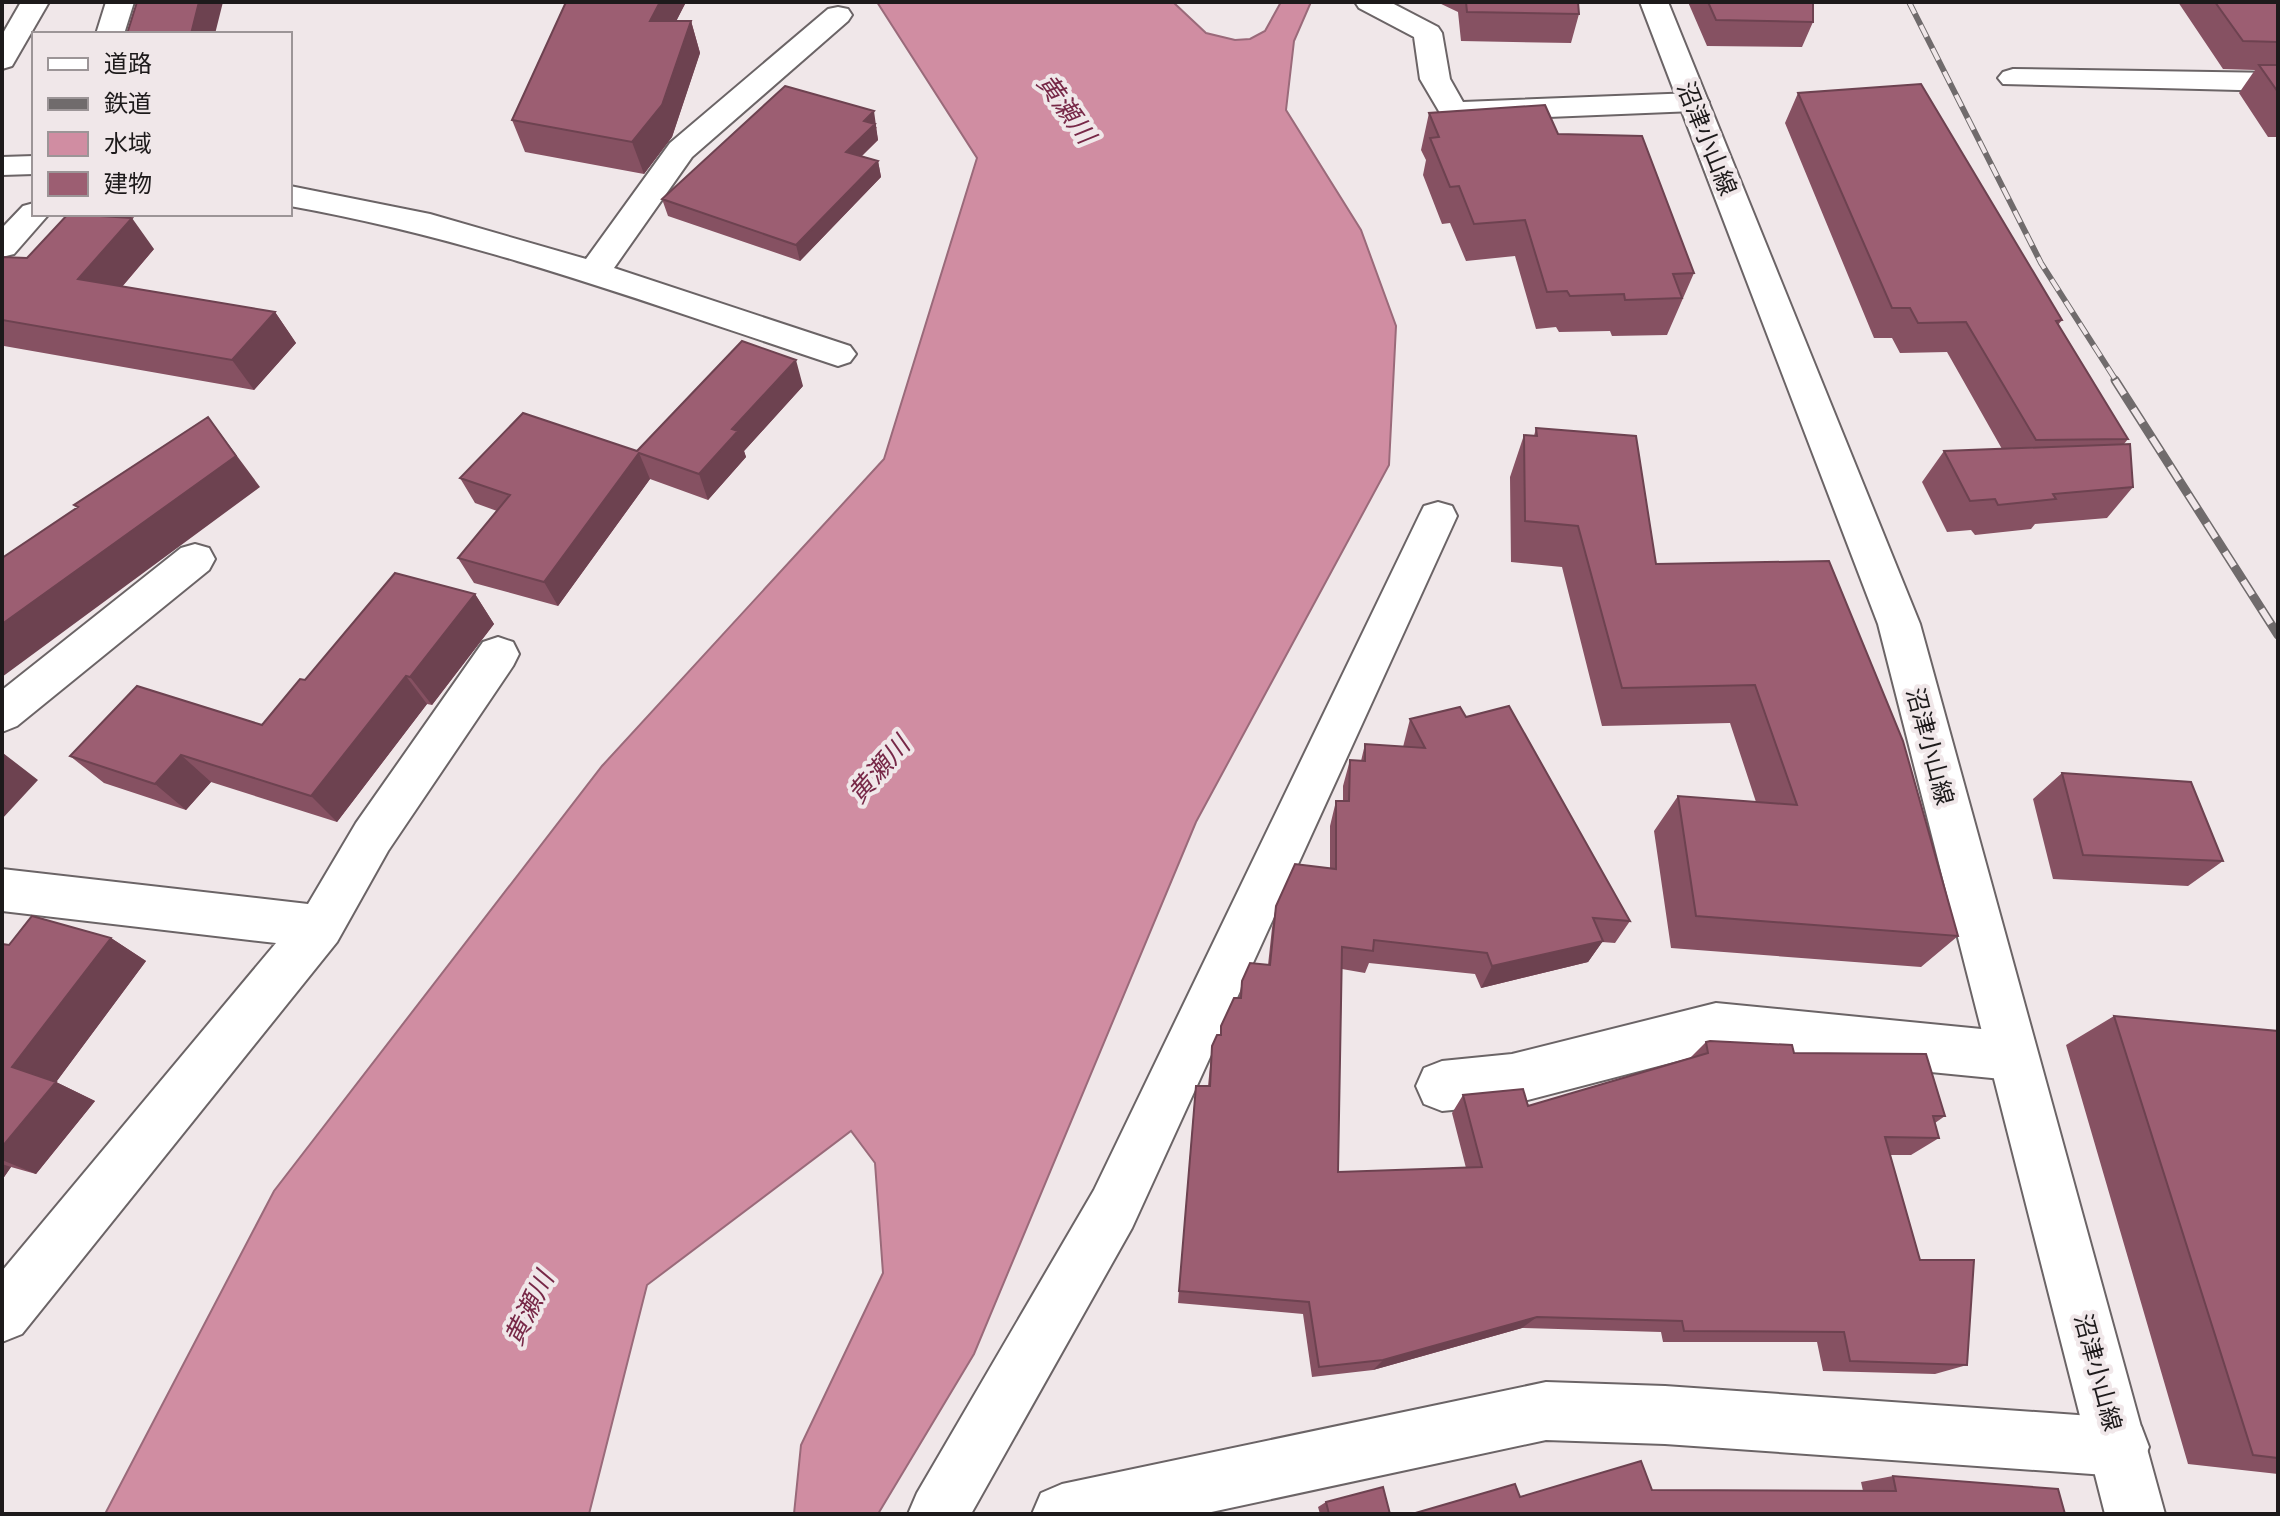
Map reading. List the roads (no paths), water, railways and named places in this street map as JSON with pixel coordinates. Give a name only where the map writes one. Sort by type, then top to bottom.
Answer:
[{"type":"main road","points":[[2,60],[35,2]]},
{"type":"main road","points":[[111,32],[120,2]]},
{"type":"main road","points":[[1369,2],[1428,33],[1435,79],[1454,112],[1694,102]]},
{"type":"main road","name":"沼津小山線","points":[[1654,2],[1899,624],[2012,1056],[2120,1447],[2135,1514]]},
{"type":"main road","points":[[592,274],[681,150],[838,15]]},
{"type":"main road","points":[[2013,78],[2278,82]]},
{"type":"main road","points":[[2,166],[32,165]]},
{"type":"main road","points":[[292,196],[346,204],[487,240],[838,354]]},
{"type":"main road","points":[[2,247],[32,215]]},
{"type":"main road","points":[[938,1514],[1113,1209],[1438,516]]},
{"type":"main road","points":[[2,714],[195,559]]},
{"type":"main road","points":[[2,1314],[320,927],[372,837],[498,654]]},
{"type":"main road","points":[[2,890],[320,927]]},
{"type":"main road","points":[[1442,1086],[1512,1079],[1716,1027],[2012,1056]]},
{"type":"main road","points":[[1062,1514],[1546,1411],[1665,1415],[2120,1447]]},
{"type":"water","name":"黄瀬川","points":[[877,2],[1173,2],[1206,33],[1235,40],[1250,39],[1265,31],[1281,2],[1311,2],[1294,41],[1286,110],[1361,230],[1396,326],[1389,465],[1196,822],[974,1354],[878,1514],[794,1514],[801,1445],[883,1273],[875,1163],[851,1131],[647,1285],[589,1514],[105,1514],[274,1191],[602,766],[884,459],[977,158]]},
{"type":"railway","points":[[1909,2],[2041,263],[2117,382]]},
{"type":"railway","points":[[2115,380],[2278,635]]}]
